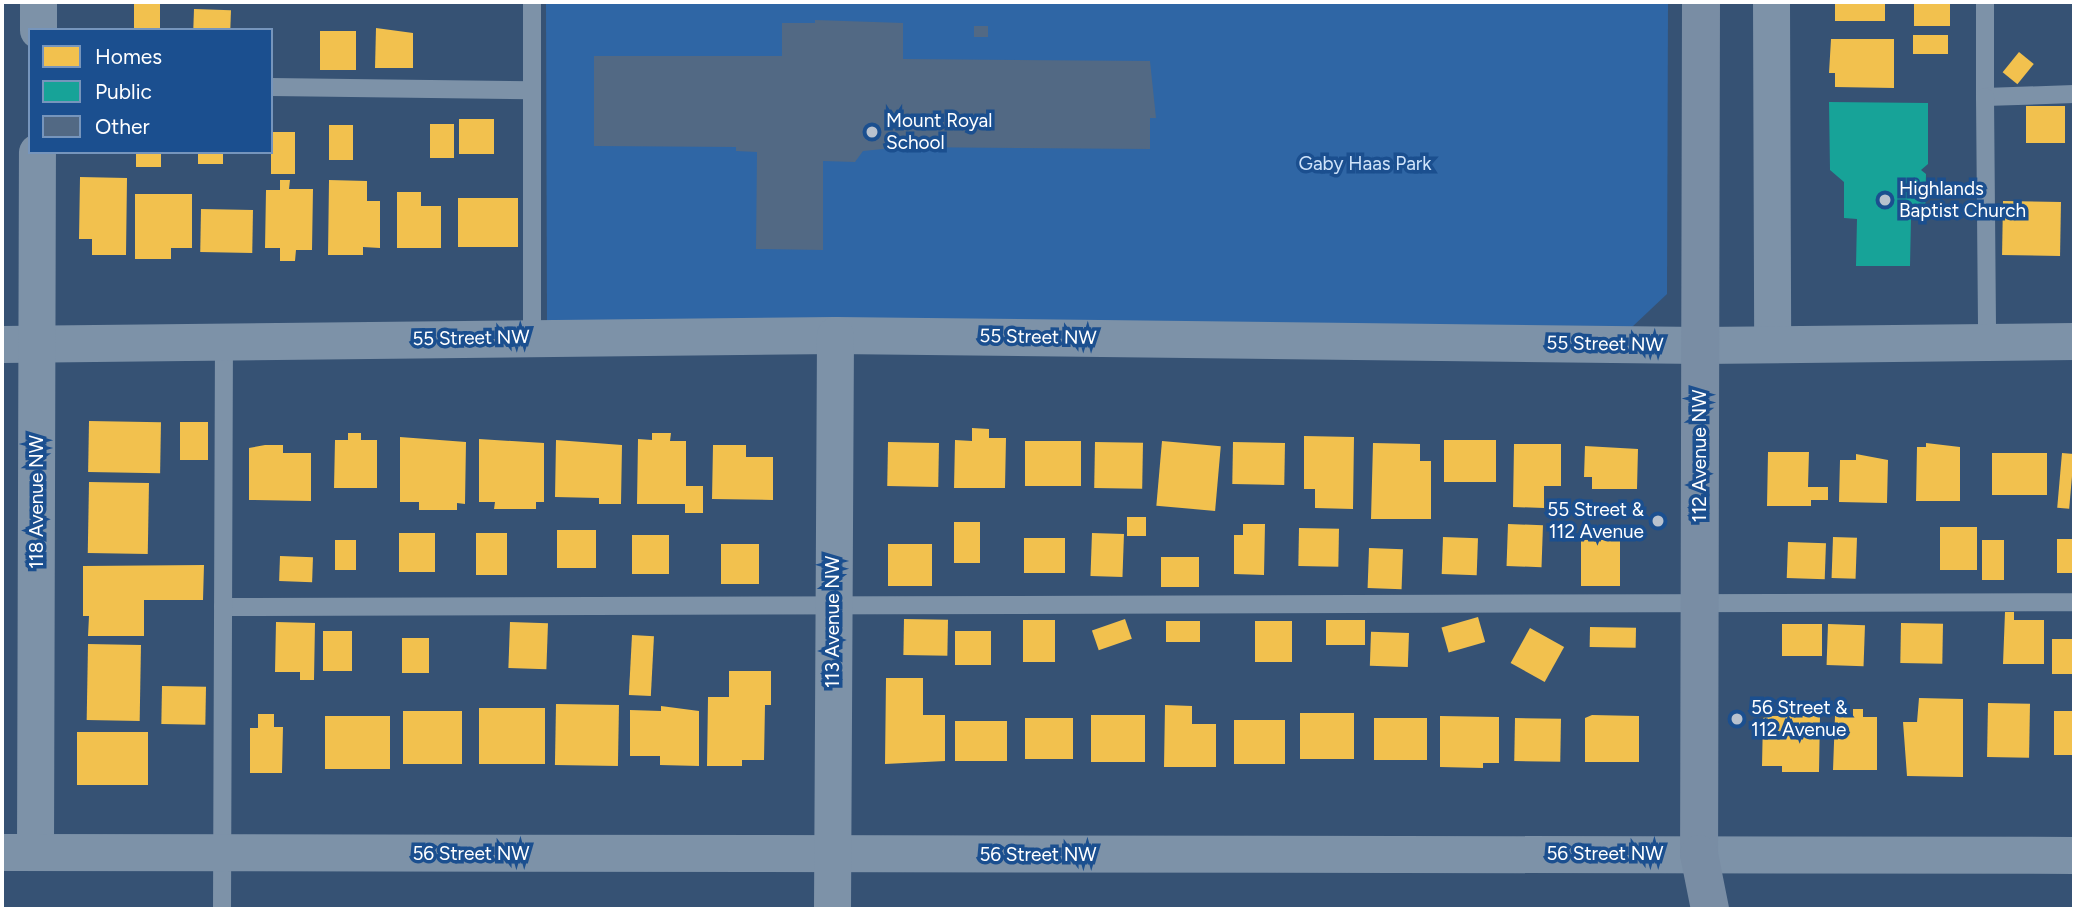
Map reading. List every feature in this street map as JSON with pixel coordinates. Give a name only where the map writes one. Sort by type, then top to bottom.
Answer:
[{"type":"main road","name":"112 Avenue NW","points":[[1701,2],[1699,854],[1710,909]]},
{"type":"street","points":[[38,2],[38,28]]},
{"type":"street","points":[[1771,2],[1772,344]]},
{"type":"street","name":"118 Avenue NW","points":[[19,852],[38,343],[37,154]]},
{"type":"street","name":"55 Street NW","points":[[2,344],[835,335],[1700,345],[2074,341]]},
{"type":"street","name":"113 Avenue NW","points":[[832,909],[835,335]]},
{"type":"street","name":"56 Street NW","points":[[19,852],[2074,855]]},
{"type":"lane","points":[[532,338],[533,2]]},
{"type":"lane","points":[[1985,2],[1987,342]]},
{"type":"lane","points":[[273,87],[533,90]]},
{"type":"lane","points":[[1985,97],[2074,94]]},
{"type":"lane","points":[[222,909],[224,341]]},
{"type":"lane","points":[[223,607],[834,603],[1700,605],[2074,602]]},
{"type":"green space","name":"Gaby Haas Park","points":[[546,2],[1668,2],[1667,294],[1632,327],[547,323]]},
{"type":"building: Homes","points":[[134,2],[160,2],[160,28],[134,28]]},
{"type":"building: Homes","points":[[1835,2],[1885,2],[1885,21],[1835,21]]},
{"type":"building: Homes","points":[[1914,4],[1950,4],[1950,26],[1914,26]]},
{"type":"building: Homes","points":[[194,9],[231,10],[230,28],[193,28]]},
{"type":"building: Homes","points":[[376,28],[413,33],[413,68],[375,68]]},
{"type":"building: Homes","points":[[320,31],[356,31],[356,70],[320,70]]},
{"type":"building: Homes","points":[[1913,35],[1948,35],[1948,54],[1913,54]]},
{"type":"building: Homes","points":[[1831,39],[1894,39],[1894,88],[1835,87],[1835,73],[1829,73]]},
{"type":"building: Homes","points":[[2019,52],[2034,64],[2017,84],[2003,72]]},
{"type":"building: Homes","points":[[2026,106],[2065,106],[2065,143],[2026,143]]},
{"type":"building: Homes","points":[[459,119],[494,119],[494,154],[459,154]]},
{"type":"building: Homes","points":[[430,124],[454,124],[454,158],[430,158]]},
{"type":"building: Homes","points":[[329,125],[353,125],[353,160],[329,160]]},
{"type":"building: Homes","points":[[273,132],[295,132],[295,174],[271,174]]},
{"type":"building: Homes","points":[[136,154],[161,154],[161,167],[136,167]]},
{"type":"building: Homes","points":[[198,154],[223,154],[223,164],[198,164]]},
{"type":"building: Homes","points":[[80,177],[127,178],[126,255],[92,255],[92,239],[79,239]]},
{"type":"building: Homes","points":[[280,180],[290,180],[289,189],[313,189],[312,250],[296,250],[295,261],[280,261],[280,248],[265,248],[266,190],[280,190]]},
{"type":"building: Homes","points":[[329,180],[367,181],[367,201],[380,201],[380,248],[363,247],[363,255],[328,255]]},
{"type":"building: Homes","points":[[397,192],[421,192],[421,206],[441,206],[441,248],[397,248]]},
{"type":"building: Homes","points":[[135,194],[192,194],[192,248],[171,248],[171,259],[135,259]]},
{"type":"building: Homes","points":[[458,198],[518,198],[518,247],[458,247]]},
{"type":"building: Homes","points":[[2003,201],[2061,202],[2060,256],[2002,255]]},
{"type":"building: Homes","points":[[201,209],[253,210],[252,253],[200,252]]},
{"type":"building: Homes","points":[[89,421],[161,422],[160,473],[88,472]]},
{"type":"building: Homes","points":[[180,422],[208,422],[208,460],[180,460]]},
{"type":"building: Homes","points":[[972,428],[989,429],[989,438],[1006,438],[1005,488],[954,488],[955,440],[972,441]]},
{"type":"building: Homes","points":[[348,433],[361,433],[361,440],[377,440],[377,488],[334,488],[335,440],[348,440]]},
{"type":"building: Homes","points":[[652,433],[671,433],[670,441],[686,441],[686,486],[703,486],[703,513],[685,513],[685,504],[637,504],[638,439],[652,440]]},
{"type":"building: Homes","points":[[1304,436],[1354,437],[1353,509],[1315,508],[1315,489],[1304,489]]},
{"type":"building: Homes","points":[[400,437],[466,442],[465,504],[457,503],[457,510],[419,510],[419,502],[400,502]]},
{"type":"building: Homes","points":[[479,439],[544,443],[544,502],[536,502],[536,509],[494,509],[495,502],[479,502]]},
{"type":"building: Homes","points":[[556,440],[622,445],[621,504],[599,504],[599,498],[555,497]]},
{"type":"building: Homes","points":[[1444,440],[1496,440],[1496,482],[1444,482]]},
{"type":"building: Homes","points":[[1025,441],[1081,441],[1081,486],[1025,486]]},
{"type":"building: Homes","points":[[1162,441],[1221,446],[1215,511],[1156,506]]},
{"type":"building: Homes","points":[[888,442],[939,443],[938,487],[887,486]]},
{"type":"building: Homes","points":[[1095,442],[1143,443],[1142,489],[1094,488]]},
{"type":"building: Homes","points":[[1233,442],[1285,443],[1284,485],[1232,484]]},
{"type":"building: Homes","points":[[1373,443],[1420,444],[1420,461],[1431,461],[1431,519],[1371,519]]},
{"type":"building: Homes","points":[[1926,443],[1960,447],[1960,501],[1916,501],[1917,447],[1926,447]]},
{"type":"building: Homes","points":[[1514,444],[1561,444],[1561,486],[1544,486],[1544,508],[1513,507]]},
{"type":"building: Homes","points":[[283,445],[283,453],[311,453],[311,501],[249,500],[249,448]]},
{"type":"building: Homes","points":[[713,445],[746,445],[746,457],[773,457],[773,500],[712,499]]},
{"type":"building: Homes","points":[[1585,446],[1638,449],[1637,489],[1592,489],[1592,477],[1584,477]]},
{"type":"building: Homes","points":[[1768,452],[1809,452],[1808,487],[1828,487],[1828,500],[1811,500],[1811,506],[1767,506]]},
{"type":"building: Homes","points":[[1992,453],[2047,453],[2047,495],[1992,495]]},
{"type":"building: Homes","points":[[2062,453],[2074,454],[2069,509],[2057,508]]},
{"type":"building: Homes","points":[[1856,454],[1888,460],[1887,503],[1839,502],[1840,460],[1856,460]]},
{"type":"building: Homes","points":[[89,482],[149,483],[148,554],[88,553]]},
{"type":"building: Homes","points":[[1127,517],[1146,517],[1146,536],[1127,536]]},
{"type":"building: Homes","points":[[954,522],[980,522],[980,563],[954,563]]},
{"type":"building: Homes","points":[[1243,524],[1265,524],[1264,575],[1234,574],[1234,535],[1243,535]]},
{"type":"building: Homes","points":[[1508,524],[1543,525],[1542,567],[1507,566]]},
{"type":"building: Homes","points":[[1940,527],[1977,527],[1977,570],[1940,570]]},
{"type":"building: Homes","points":[[1299,528],[1339,529],[1338,567],[1298,566]]},
{"type":"building: Homes","points":[[557,530],[596,530],[596,568],[557,568]]},
{"type":"building: Homes","points":[[399,533],[435,533],[435,572],[399,572]]},
{"type":"building: Homes","points":[[476,533],[507,533],[507,575],[476,575]]},
{"type":"building: Homes","points":[[1092,533],[1124,534],[1122,577],[1090,576]]},
{"type":"building: Homes","points":[[632,535],[669,535],[669,574],[632,574]]},
{"type":"building: Homes","points":[[1443,537],[1478,538],[1477,575],[1442,574]]},
{"type":"building: Homes","points":[[1833,537],[1857,538],[1856,579],[1832,578]]},
{"type":"building: Homes","points":[[1024,538],[1065,538],[1065,573],[1024,573]]},
{"type":"building: Homes","points":[[2057,539],[2074,539],[2074,573],[2057,573]]},
{"type":"building: Homes","points":[[335,540],[356,540],[356,570],[335,570]]},
{"type":"building: Homes","points":[[1581,540],[1620,540],[1620,586],[1581,586]]},
{"type":"building: Homes","points":[[1982,540],[2004,540],[2004,580],[1982,580]]},
{"type":"building: Homes","points":[[1788,542],[1826,543],[1825,579],[1787,578]]},
{"type":"building: Homes","points":[[721,544],[759,544],[759,584],[721,584]]},
{"type":"building: Homes","points":[[888,544],[932,544],[932,586],[888,586]]},
{"type":"building: Homes","points":[[1369,548],[1403,549],[1402,589],[1368,588]]},
{"type":"building: Homes","points":[[280,556],[313,557],[312,582],[279,581]]},
{"type":"building: Homes","points":[[1161,557],[1199,557],[1199,587],[1161,587]]},
{"type":"building: Homes","points":[[204,565],[203,600],[144,600],[144,636],[88,636],[89,616],[83,616],[83,566]]},
{"type":"building: Homes","points":[[2005,612],[2014,612],[2014,620],[2044,620],[2044,664],[2003,664]]},
{"type":"building: Homes","points":[[1478,617],[1485,642],[1449,652],[1441,627]]},
{"type":"building: Homes","points":[[904,619],[948,620],[947,656],[903,655]]},
{"type":"building: Homes","points":[[1125,619],[1132,639],[1099,650],[1092,630]]},
{"type":"building: Homes","points":[[1023,620],[1055,620],[1055,662],[1023,662]]},
{"type":"building: Homes","points":[[1326,620],[1365,620],[1365,645],[1326,645]]},
{"type":"building: Homes","points":[[1166,621],[1200,621],[1200,642],[1166,642]]},
{"type":"building: Homes","points":[[1255,621],[1292,621],[1292,662],[1255,662]]},
{"type":"building: Homes","points":[[276,622],[315,623],[314,680],[300,680],[300,672],[275,672]]},
{"type":"building: Homes","points":[[510,622],[548,623],[546,669],[508,668]]},
{"type":"building: Homes","points":[[1901,623],[1943,624],[1942,664],[1900,663]]},
{"type":"building: Homes","points":[[1782,624],[1822,624],[1822,656],[1782,656]]},
{"type":"building: Homes","points":[[1828,624],[1865,625],[1864,666],[1827,665]]},
{"type":"building: Homes","points":[[1590,627],[1636,628],[1636,648],[1590,647]]},
{"type":"building: Homes","points":[[1530,628],[1564,647],[1545,682],[1511,663]]},
{"type":"building: Homes","points":[[323,631],[352,631],[352,671],[323,671]]},
{"type":"building: Homes","points":[[955,631],[991,631],[991,665],[955,665]]},
{"type":"building: Homes","points":[[1371,632],[1409,633],[1408,667],[1370,666]]},
{"type":"building: Homes","points":[[632,635],[654,636],[651,696],[629,695]]},
{"type":"building: Homes","points":[[402,638],[429,638],[429,673],[402,673]]},
{"type":"building: Homes","points":[[2052,639],[2074,639],[2074,674],[2052,674]]},
{"type":"building: Homes","points":[[88,644],[141,645],[140,721],[87,720]]},
{"type":"building: Homes","points":[[729,671],[771,671],[771,705],[765,705],[764,760],[742,760],[742,766],[707,766],[708,697],[729,697]]},
{"type":"building: Homes","points":[[886,678],[923,678],[923,715],[945,715],[945,761],[885,764]]},
{"type":"building: Homes","points":[[162,686],[206,687],[205,725],[161,724]]},
{"type":"building: Homes","points":[[1919,698],[1963,699],[1963,777],[1907,776],[1903,722],[1917,722]]},
{"type":"building: Homes","points":[[1988,703],[2030,704],[2029,758],[1987,757]]},
{"type":"building: Homes","points":[[556,704],[619,705],[618,766],[555,765]]},
{"type":"building: Homes","points":[[1165,705],[1192,706],[1192,724],[1216,724],[1216,767],[1164,767]]},
{"type":"building: Homes","points":[[661,706],[699,711],[699,766],[660,765],[660,756],[630,756],[630,710],[661,711]]},
{"type":"building: Homes","points":[[479,708],[545,708],[545,764],[479,764]]},
{"type":"building: Homes","points":[[1853,709],[1863,709],[1863,717],[1877,717],[1877,770],[1833,770],[1835,716],[1849,711],[1849,717],[1853,717]]},
{"type":"building: Homes","points":[[403,711],[462,711],[462,764],[403,764]]},
{"type":"building: Homes","points":[[2054,711],[2074,711],[2074,755],[2054,755]]},
{"type":"building: Homes","points":[[1300,713],[1354,713],[1354,759],[1300,759]]},
{"type":"building: Homes","points":[[258,714],[274,714],[274,727],[283,727],[282,773],[250,773],[250,728],[258,728]]},
{"type":"building: Homes","points":[[1091,715],[1145,715],[1145,762],[1091,762]]},
{"type":"building: Homes","points":[[1592,715],[1639,716],[1639,762],[1585,762],[1585,718]]},
{"type":"building: Homes","points":[[325,716],[390,716],[390,769],[325,769]]},
{"type":"building: Homes","points":[[1440,716],[1499,717],[1499,763],[1483,763],[1483,768],[1440,767]]},
{"type":"building: Homes","points":[[1820,716],[1819,772],[1782,772],[1782,766],[1762,766],[1763,718]]},
{"type":"building: Homes","points":[[1025,718],[1073,718],[1073,759],[1025,759]]},
{"type":"building: Homes","points":[[1374,718],[1427,718],[1427,760],[1374,760]]},
{"type":"building: Homes","points":[[1515,718],[1561,719],[1560,762],[1514,761]]},
{"type":"building: Homes","points":[[1234,720],[1285,720],[1285,764],[1234,764]]},
{"type":"building: Homes","points":[[955,721],[1007,721],[1007,761],[955,761]]},
{"type":"building: Homes","points":[[77,732],[148,732],[148,785],[77,785]]},
{"type":"building: Public","name":"Highlands Baptist Church","points":[[1829,102],[1928,103],[1928,164],[1921,170],[1926,174],[1925,218],[1911,218],[1910,266],[1856,266],[1857,219],[1844,218],[1844,182],[1830,170]]},
{"type":"building: Other","name":"Mount Royal School","points":[[815,20],[903,23],[903,59],[1150,61],[1156,118],[1150,118],[1150,149],[903,147],[863,151],[855,162],[823,161],[823,250],[756,249],[757,152],[736,151],[736,147],[594,146],[594,56],[782,56],[782,23],[815,23]]},
{"type":"building: Other","points":[[974,26],[988,26],[988,37],[974,37]]},
{"type":"place","name":"Mount Royal School","points":[[872,132]]},
{"type":"place","name":"Highlands Baptist Church","points":[[1885,200]]},
{"type":"place","name":"55 Street & 112 Avenue","points":[[1658,521]]},
{"type":"place","name":"56 Street & 112 Avenue","points":[[1737,719]]}]
